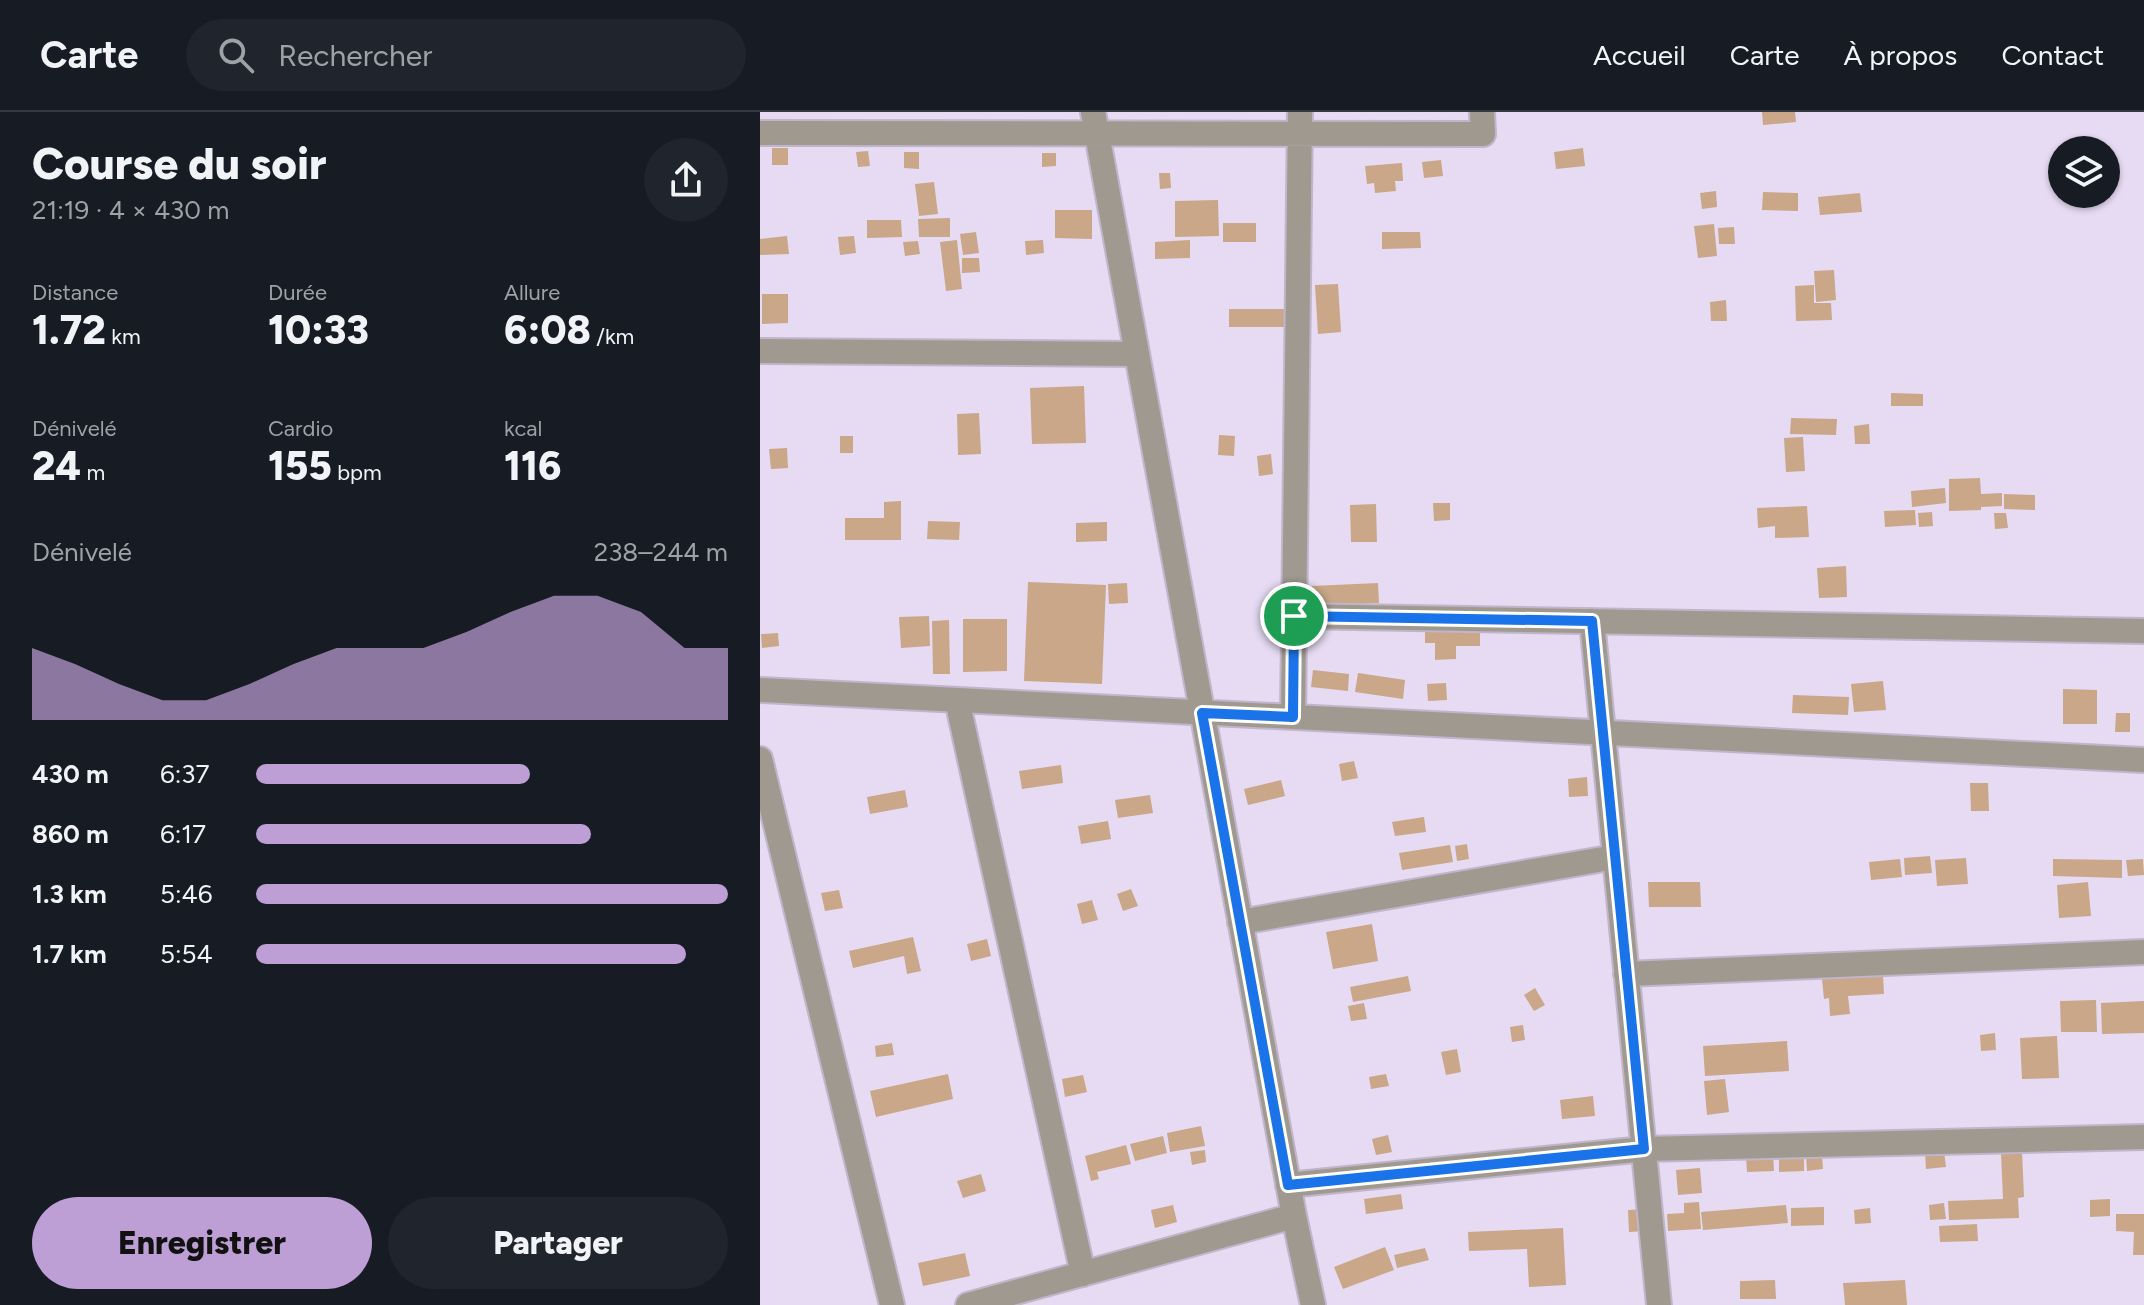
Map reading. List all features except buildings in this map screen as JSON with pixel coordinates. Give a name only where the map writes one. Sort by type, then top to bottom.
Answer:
[{"type":"street","points":[[760,133],[1094,123],[1300,123],[1483,134],[1482,112]]},
{"type":"street","points":[[1094,123],[1288,1185],[1313,1305]]},
{"type":"street","points":[[1293,717],[1300,123]]},
{"type":"street","points":[[760,351],[1137,354]]},
{"type":"street","points":[[1294,616],[2144,631]]},
{"type":"street","points":[[1592,621],[1659,1305]]},
{"type":"street","points":[[760,690],[2144,760]]},
{"type":"street","points":[[957,700],[1083,1274]]},
{"type":"street","points":[[760,759],[892,1305]]},
{"type":"street","points":[[1240,922],[1615,857]]},
{"type":"street","points":[[1626,974],[2144,952]]},
{"type":"street","points":[[1288,1185],[1644,1149],[2144,1137]]},
{"type":"street","points":[[968,1305],[1294,1216]]},
{"type":"route","points":[[1294,616],[1592,621],[1644,1149],[1288,1185],[1202,713],[1293,717],[1294,616]]}]
